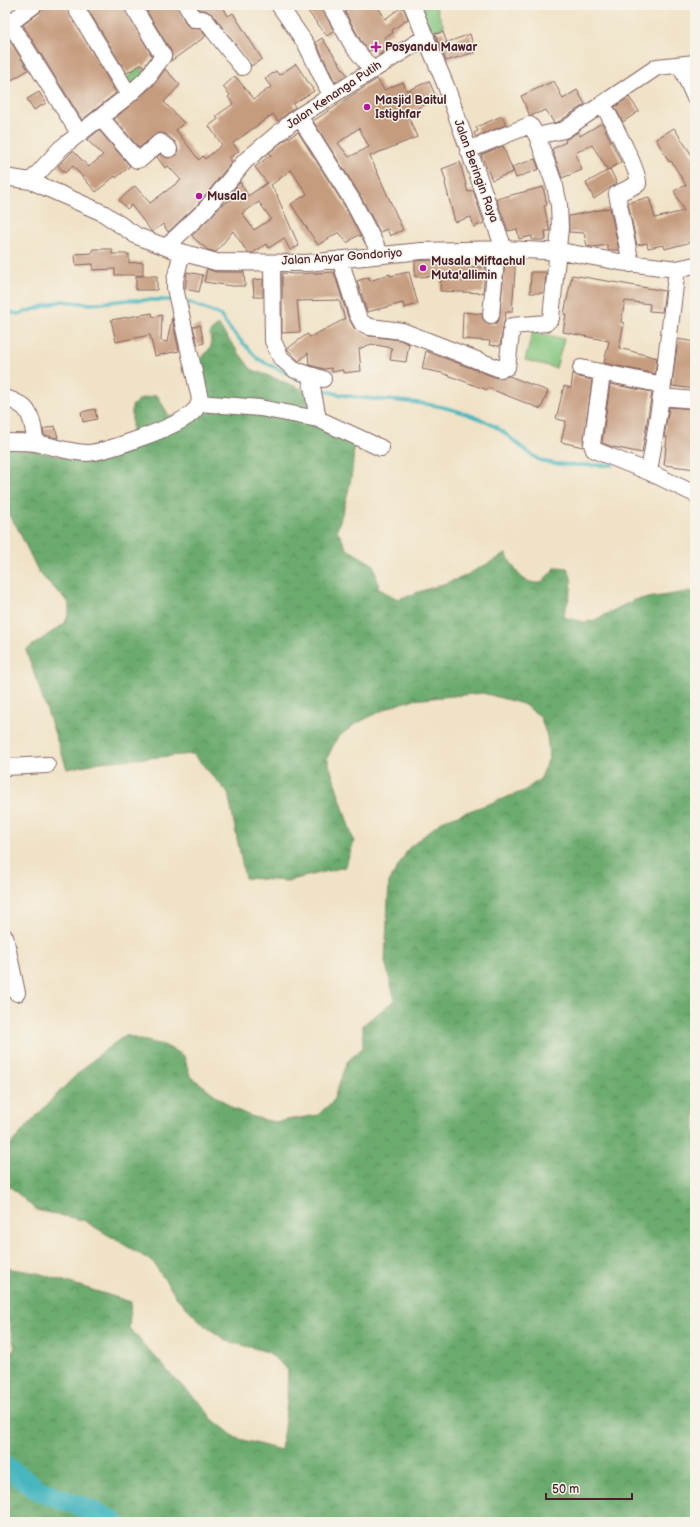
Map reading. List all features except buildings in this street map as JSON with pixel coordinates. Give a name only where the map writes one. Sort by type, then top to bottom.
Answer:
[{"type":"street","points":[[34,5],[10,23],[79,133]]},
{"type":"street","points":[[74,5],[129,95]]},
{"type":"street","points":[[31,181],[61,148],[129,95],[147,78],[163,56],[132,5]]},
{"type":"street","points":[[186,5],[194,19],[206,21],[242,67]]},
{"type":"street","points":[[279,5],[306,44],[331,95]]},
{"type":"street","points":[[330,5],[353,46],[372,70]]},
{"type":"street","name":"Jalan Beringin Raya","points":[[412,5],[446,86],[501,249]]},
{"type":"street","name":"Jalan Kenanga Putih","points":[[166,247],[205,210],[245,161],[299,116],[426,36]]},
{"type":"street","points":[[537,136],[564,130],[657,67],[689,66],[695,98]]},
{"type":"street","points":[[603,104],[639,180],[638,184],[617,194],[631,264]]},
{"type":"street","points":[[299,116],[352,200],[381,255]]},
{"type":"street","points":[[100,117],[137,160],[142,158],[160,142],[168,149]]},
{"type":"street","points":[[340,260],[357,314],[362,324],[370,327],[402,332],[504,369],[507,367],[512,326],[543,323],[551,318],[560,228],[555,186],[533,126],[527,125],[468,150]]},
{"type":"street","name":"Jalan Anyar Gondoriyo","points":[[5,177],[31,181],[103,214],[137,236],[166,247],[216,262],[307,263],[421,251],[501,249],[558,251],[631,264],[677,269],[695,265]]},
{"type":"street","points":[[491,315],[501,249]]},
{"type":"street","points":[[5,442],[36,443],[72,452],[88,453],[105,450],[180,421],[193,413],[199,403],[186,334],[175,288],[175,280],[182,252]]},
{"type":"street","points":[[272,262],[273,341],[281,358],[295,370],[314,382],[318,419]]},
{"type":"street","points":[[649,472],[662,391],[677,269]]},
{"type":"street","points":[[581,368],[695,400]]},
{"type":"street","points":[[602,374],[592,447],[598,452],[649,472],[695,494]]},
{"type":"street","points":[[5,398],[21,404],[29,412],[36,443]]},
{"type":"street","points":[[199,403],[260,408],[318,419],[381,448]]},
{"type":"street","points":[[5,767],[47,765]]},
{"type":"street","points":[[5,937],[17,993]]},
{"type":"green space","points":[[429,5],[435,5],[444,27],[429,33],[420,9]]},
{"type":"green space","points":[[141,67],[146,74],[131,85],[126,78]]},
{"type":"green space","points":[[218,325],[251,369],[312,393],[316,413],[353,432],[354,445],[352,470],[345,505],[337,530],[347,549],[374,565],[379,589],[398,599],[461,578],[506,554],[519,575],[534,583],[541,583],[556,567],[567,568],[571,580],[571,592],[563,617],[584,622],[595,620],[634,600],[695,591],[695,1522],[5,1522],[5,1363],[15,1348],[5,1307],[5,1268],[38,1273],[131,1302],[129,1328],[176,1380],[203,1406],[212,1419],[236,1438],[281,1450],[287,1403],[288,1370],[268,1352],[227,1341],[205,1326],[177,1298],[153,1262],[83,1220],[36,1210],[5,1182],[5,1150],[78,1074],[109,1047],[126,1035],[164,1045],[184,1056],[190,1076],[234,1109],[253,1117],[274,1122],[318,1115],[333,1101],[347,1062],[363,1047],[363,1025],[395,1000],[385,961],[389,882],[409,848],[442,821],[524,791],[541,778],[549,758],[547,736],[540,716],[523,704],[483,693],[412,700],[392,706],[355,724],[337,738],[327,758],[354,842],[345,867],[287,881],[245,878],[228,793],[193,754],[101,762],[67,769],[26,650],[65,623],[69,613],[69,603],[39,573],[17,527],[5,510],[5,447],[11,446],[63,457],[110,457],[132,447],[132,406],[140,399],[157,395],[169,416],[202,412],[206,394],[200,360],[211,347],[210,332]]},
{"type":"green space","points":[[533,331],[564,339],[556,368],[525,360]]},
{"type":"waterway","points":[[5,311],[18,314],[62,301],[91,304],[128,300],[173,300]]},
{"type":"waterway","points":[[183,300],[220,315],[230,329],[258,359],[306,383]]},
{"type":"waterway","points":[[317,388],[349,396],[414,402],[462,412],[478,418],[501,430],[531,454],[546,462],[571,465],[613,465]]},
{"type":"waterway","points":[[5,1466],[40,1491],[88,1509],[114,1522]]},
{"type":"place","name":"Posyandu Mawar","points":[[376,47]]},
{"type":"place","name":"Masjid Baitul Istighfar","points":[[367,107]]},
{"type":"place","name":"Musala","points":[[199,196]]},
{"type":"place","name":"Musala Miftachul Muta'allimin","points":[[423,268]]}]
